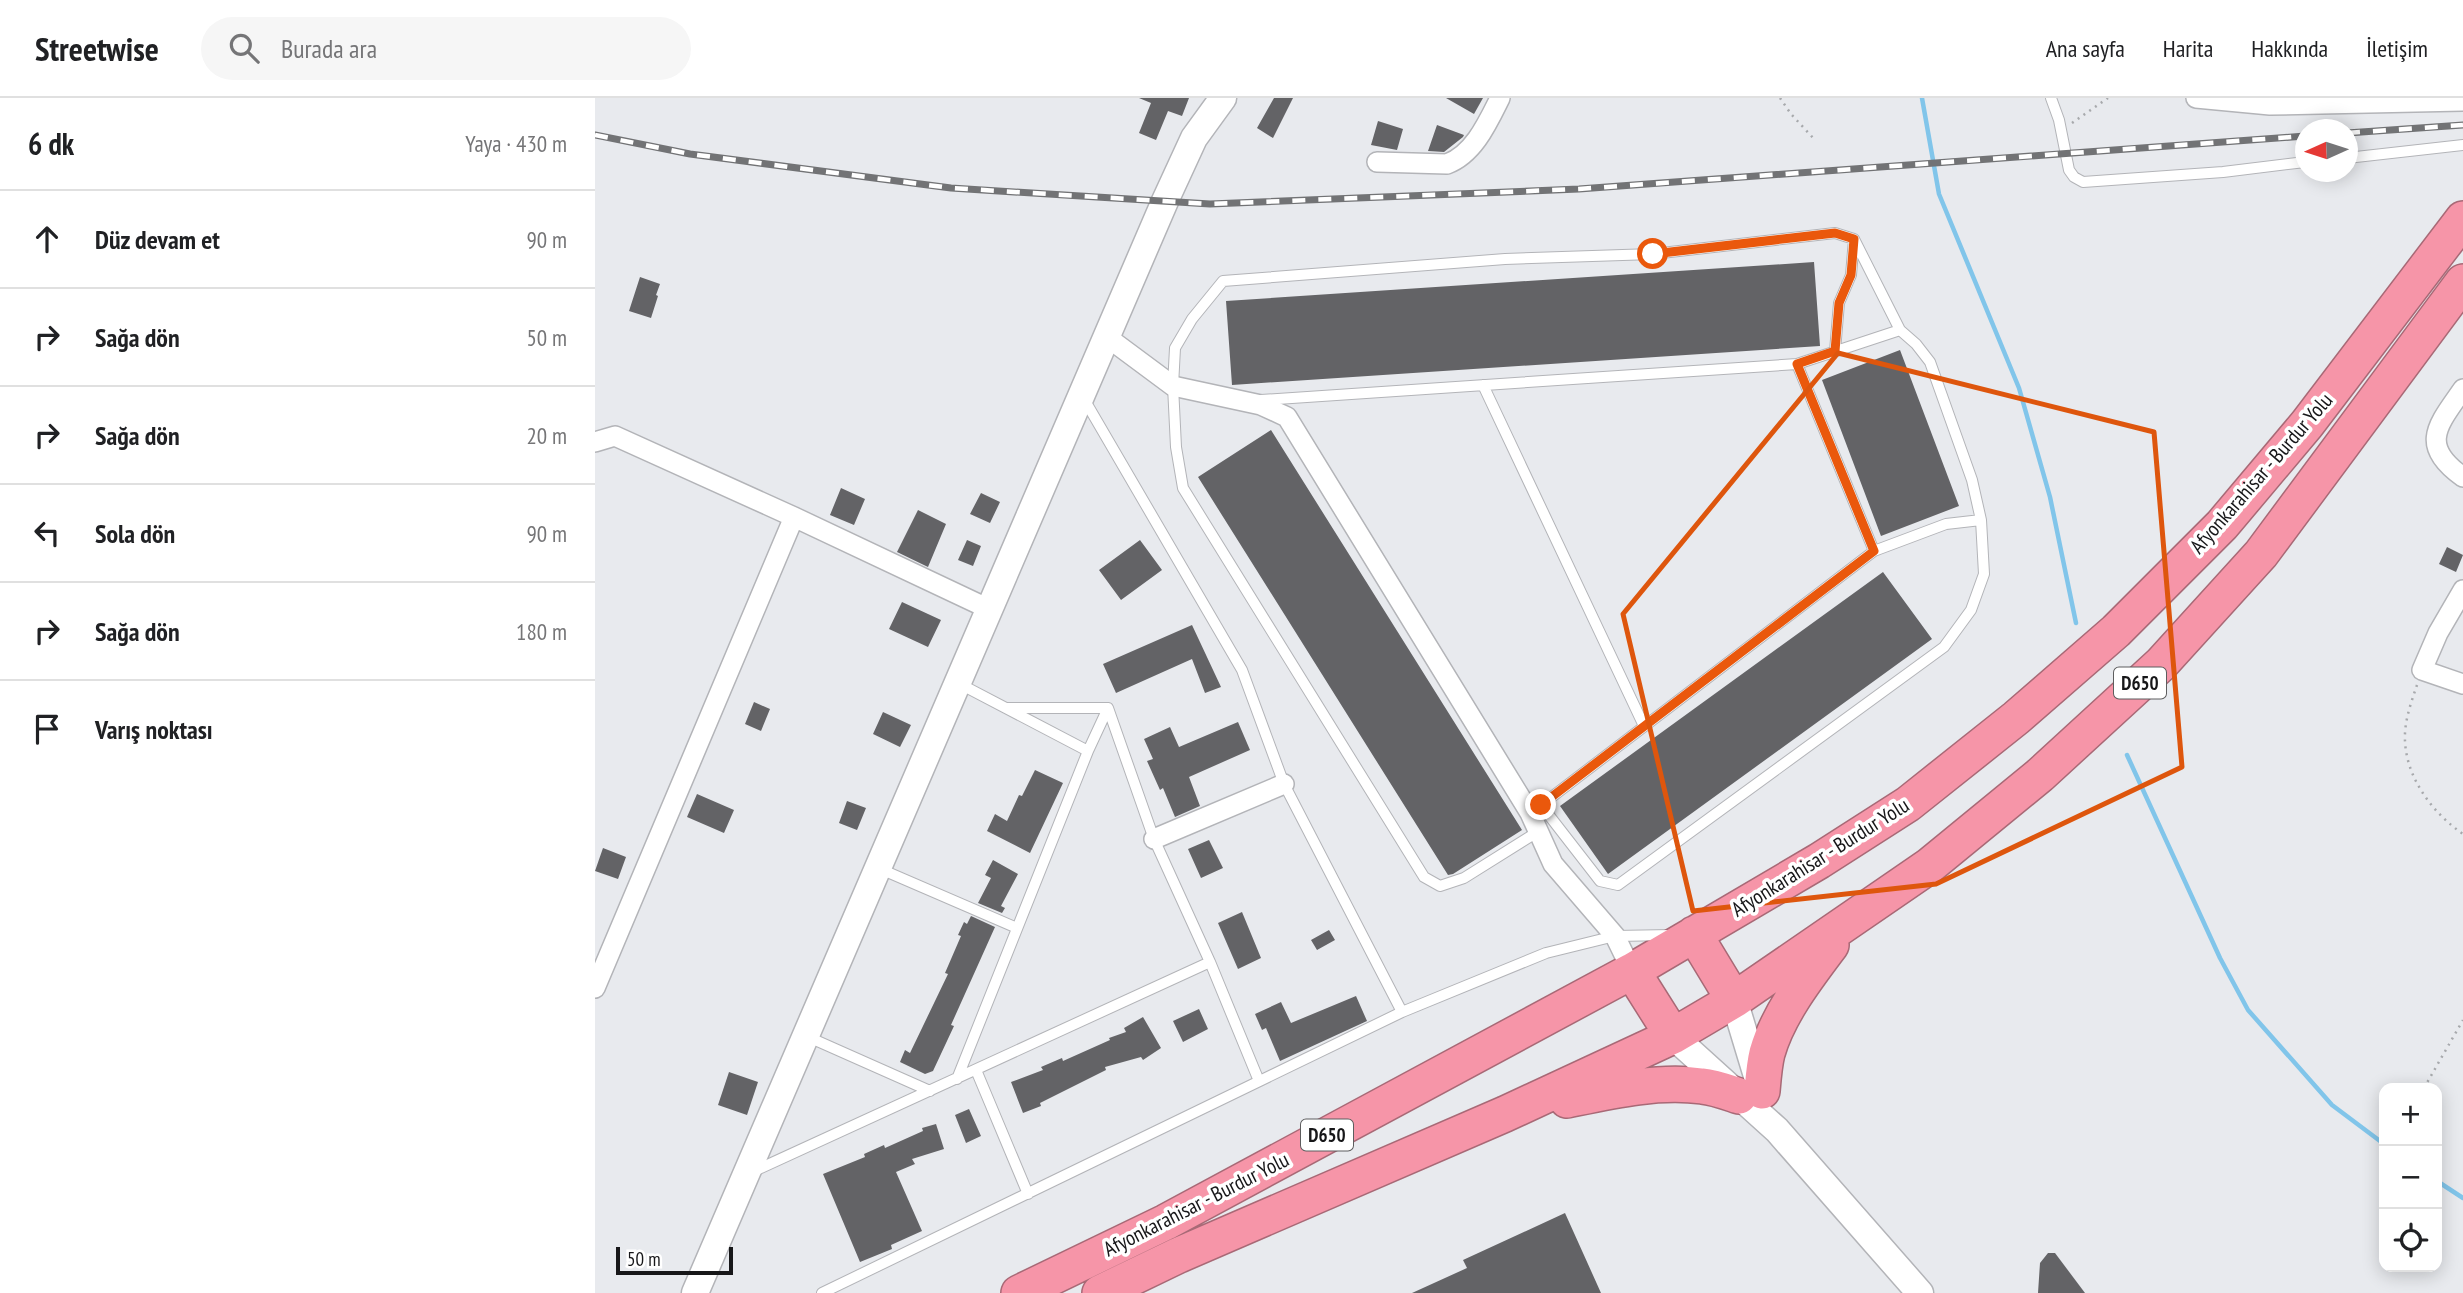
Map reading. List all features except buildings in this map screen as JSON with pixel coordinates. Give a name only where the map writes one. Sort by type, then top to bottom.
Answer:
[{"type":"highway","name":"Afyonkarahisar - Burdur Yolu","points":[[1019,1293],[1166,1223],[1632,971],[1819,862],[1908,804],[2016,718],[2116,631],[2222,525],[2307,424],[2463,219]]},
{"type":"highway","name":"Afyonkarahisar - Burdur Yolu","points":[[1100,1293],[1179,1255],[1505,1114],[1673,1036],[1734,1000],[1949,850],[2040,775],[2161,664],[2261,554],[2463,282]]},
{"type":"highway","points":[[1505,1114],[1627,1088],[1703,1086],[1750,1093],[1783,1017],[1806,978],[1846,924]]},
{"type":"highway","points":[[1694,934],[1734,1000]]},
{"type":"highway","points":[[1632,971],[1673,1036]]},
{"type":"street","points":[[695,1293],[1194,138],[1223,98]]},
{"type":"street","points":[[1377,162],[1447,164],[1455,161],[1469,151],[1500,98]]},
{"type":"street","points":[[2196,98],[2270,105],[2463,100]]},
{"type":"street","points":[[1107,337],[1173,386],[1261,405],[1287,417],[1537,817],[1553,864],[1615,936],[1632,971]]},
{"type":"street","points":[[2463,389],[2439,425],[2436,443],[2445,464],[2463,477]]},
{"type":"street","points":[[595,442],[615,436],[989,610]]},
{"type":"street","points":[[595,988],[794,517]]},
{"type":"street","points":[[2463,590],[2438,633],[2422,670],[2463,684]]},
{"type":"street","points":[[1154,839],[1284,784]]},
{"type":"street","points":[[1734,1000],[1753,1069],[1750,1093]]},
{"type":"street","points":[[1673,1036],[1750,1093],[1777,1130],[1920,1293]]},
{"type":"lane","points":[[2051,98],[2069,170],[2074,177],[2084,182],[2223,172],[2295,163]]},
{"type":"lane","points":[[2358,157],[2463,145]]},
{"type":"lane","points":[[1537,817],[1600,881],[1618,885],[1944,647],[1971,610],[1984,574],[1981,520],[1972,481],[1930,362],[1900,330],[1854,239],[1835,233],[1653,254],[1505,259],[1223,281],[1192,318],[1175,348],[1173,386],[1176,447],[1183,488],[1424,877],[1440,887],[1464,878],[1644,726],[1874,551],[1946,524],[1981,520]]},
{"type":"lane","points":[[1835,351],[1839,303],[1851,275],[1854,239]]},
{"type":"lane","points":[[1243,401],[1797,364],[1900,330]]},
{"type":"lane","points":[[1797,364],[1874,551]]},
{"type":"lane","points":[[1483,385],[1644,726]]},
{"type":"lane","points":[[1082,395],[1242,670],[1284,784],[1402,1012]]},
{"type":"lane","points":[[958,682],[1088,751]]},
{"type":"lane","points":[[1006,708],[1108,708]]},
{"type":"lane","points":[[957,1079],[1088,751],[1108,708]]},
{"type":"lane","points":[[1108,708],[1154,839],[1210,962],[1259,1081]]},
{"type":"lane","points":[[878,868],[1017,928]]},
{"type":"lane","points":[[822,1293],[1402,1012],[1546,953],[1615,936],[1694,934]]},
{"type":"lane","points":[[745,1175],[1210,962]]},
{"type":"lane","points":[[805,1036],[930,1091]]},
{"type":"lane","points":[[976,1070],[1028,1194]]},
{"type":"path","points":[[1780,98],[1815,140]]},
{"type":"path","points":[[2061,131],[2108,98]]},
{"type":"path","points":[[2422,670],[2406,724],[2407,758],[2416,782],[2430,804],[2463,834]]},
{"type":"path","points":[[2427,1083],[2463,1020]]},
{"type":"highlighted area","points":[[1838,353],[2154,432],[2182,767],[1936,884],[1693,911],[1623,614]]},
{"type":"waterway","points":[[1922,98],[1939,194],[2019,388],[2050,497],[2076,623]]},
{"type":"waterway","points":[[2127,755],[2220,958],[2248,1010],[2332,1105],[2379,1140]]},
{"type":"waterway","points":[[2442,1184],[2463,1198]]},
{"type":"railway","points":[[2358,132],[2463,125]]},
{"type":"railway","points":[[595,135],[690,154],[951,188],[1210,204],[1579,189],[2295,137]]},
{"type":"route","points":[[1541,805],[1874,551],[1797,364],[1835,351],[1839,303],[1851,275],[1854,239],[1835,233],[1653,254]]}]
